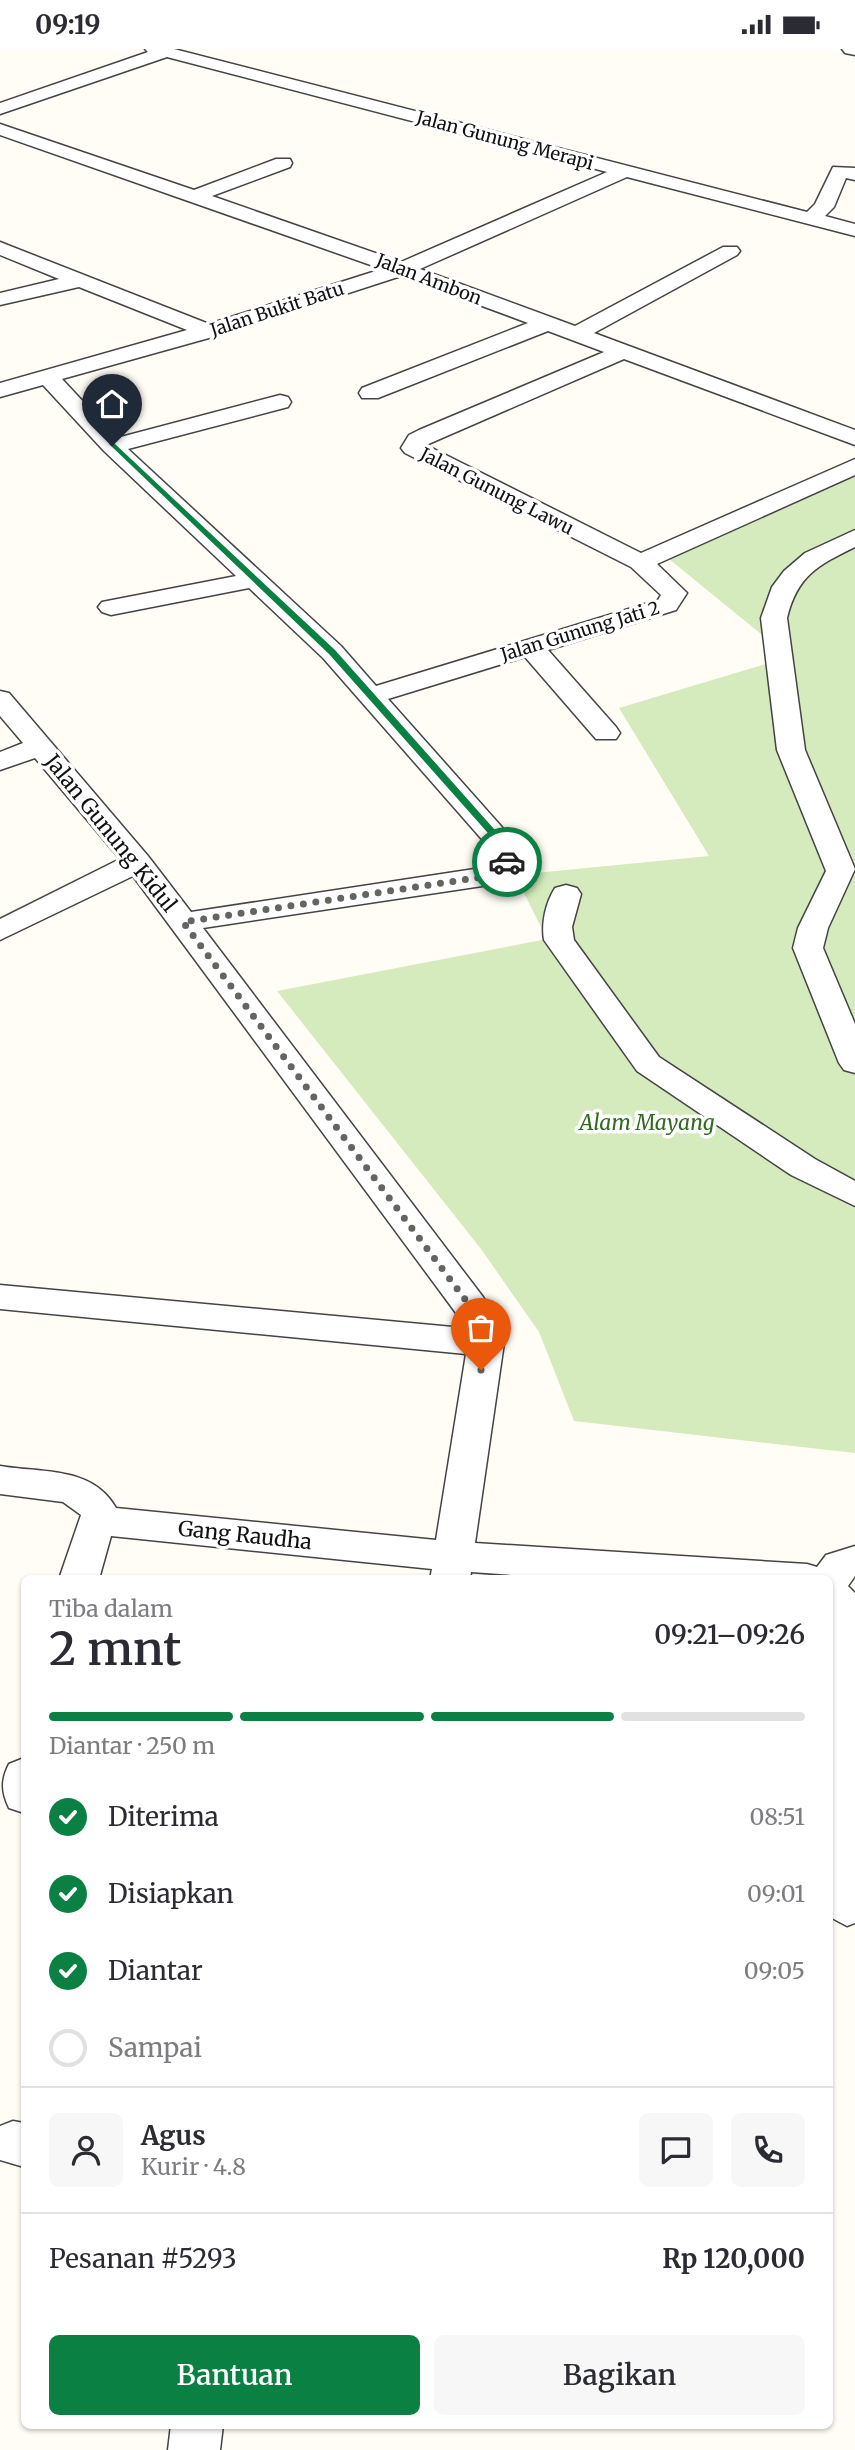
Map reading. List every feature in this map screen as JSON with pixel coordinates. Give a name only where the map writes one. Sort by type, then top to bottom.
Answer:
[{"type":"street","points":[[190,49],[303,78],[289,84]]},
{"type":"street","points":[[0,109],[160,50]]},
{"type":"street","name":"Jalan Gunung Merapi","points":[[160,50],[855,230]]},
{"type":"street","name":"Jalan Ambon","points":[[0,129],[198,195],[855,438]]},
{"type":"street","points":[[12,155],[47,145]]},
{"type":"street","points":[[198,195],[283,163]]},
{"type":"street","points":[[812,218],[824,207],[847,169]]},
{"type":"street","name":"Jalan Bukit Batu","points":[[0,390],[208,331],[402,269],[623,172]]},
{"type":"street","points":[[0,248],[208,331]]},
{"type":"street","points":[[575,335],[730,251]]},
{"type":"street","points":[[0,299],[81,280]]},
{"type":"street","points":[[370,393],[546,324]]},
{"type":"street","name":"Jalan Gunung Lawu","points":[[622,352],[427,435],[417,440],[412,448],[640,562]]},
{"type":"street","points":[[48,377],[112,446],[332,652],[507,850],[509,860],[502,869],[489,876],[183,922]]},
{"type":"street","points":[[112,446],[279,402]]},
{"type":"street","points":[[640,562],[855,466]]},
{"type":"street","points":[[855,537],[806,562],[789,579],[778,598],[774,618],[791,750],[841,871],[836,889],[809,933],[808,948],[855,1063]]},
{"type":"street","name":"Jalan Gunung Jati 2","points":[[370,696],[667,605],[673,599],[674,593],[640,562]]},
{"type":"street","points":[[111,607],[254,580]]},
{"type":"street","points":[[531,646],[606,733]]},
{"type":"street","name":"Jalan Gunung Kidul","points":[[0,699],[138,862],[470,1306],[481,1325],[486,1343]]},
{"type":"street","points":[[0,762],[39,745]]},
{"type":"street","points":[[0,931],[138,862]]},
{"type":"street","points":[[566,894],[557,927],[559,940],[648,1064],[803,1167],[855,1195]]},
{"type":"street","points":[[0,1297],[486,1343],[450,1567]]},
{"type":"street","points":[[0,1480],[67,1487],[79,1492],[99,1508],[103,1521],[93,1529],[80,1575]]},
{"type":"street","name":"Gang Raudha","points":[[103,1521],[450,1567],[688,1575]]},
{"type":"street","points":[[833,1576],[840,1566],[855,1561]]},
{"type":"street","points":[[833,1596],[840,1604],[849,1626],[844,1907]]},
{"type":"street","points":[[194,2450],[197,2429]]},
{"type":"green space","name":"Alam Mayang","points":[[855,477],[855,1453],[574,1421],[539,1332],[481,1249],[277,991],[547,939],[515,875],[709,856],[619,708],[789,657],[669,559]]},
{"type":"way so far","points":[[481,1370],[486,1343],[481,1325],[470,1306],[183,922],[489,876],[502,869],[507,862]]},
{"type":"route","points":[[112,446],[332,652],[507,850],[507,862]]}]
